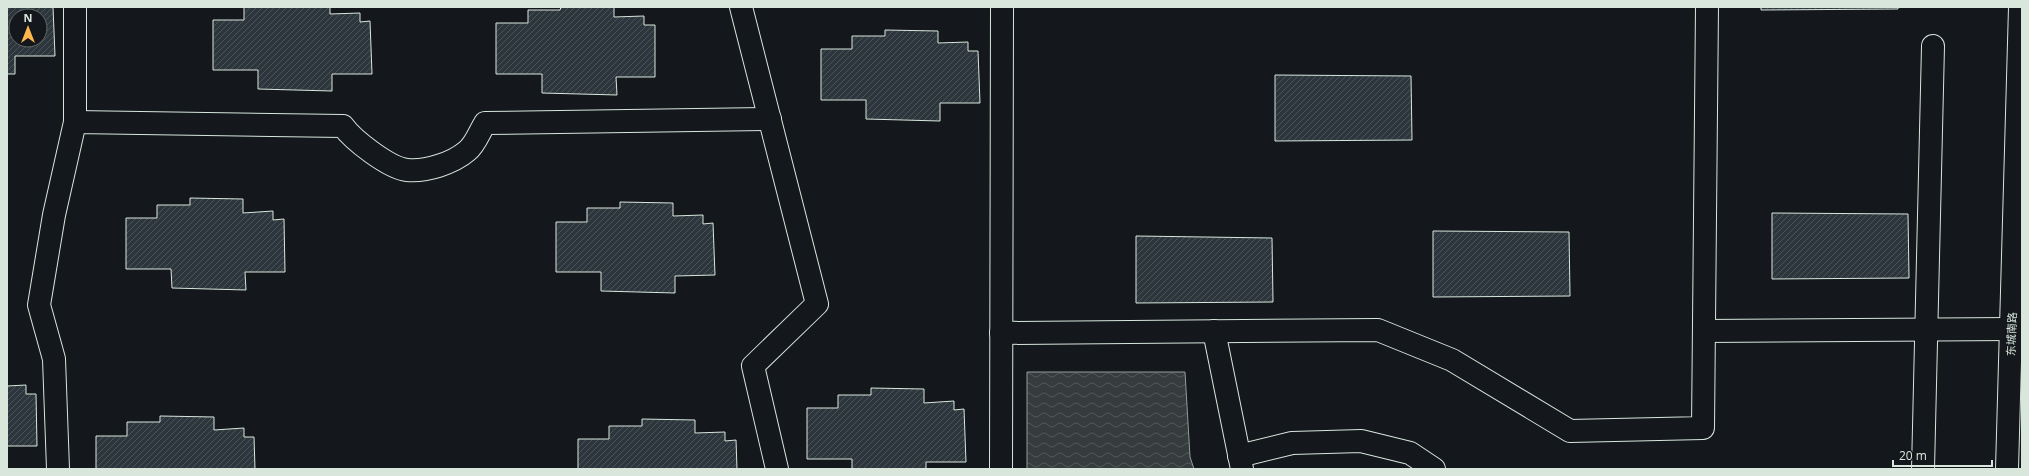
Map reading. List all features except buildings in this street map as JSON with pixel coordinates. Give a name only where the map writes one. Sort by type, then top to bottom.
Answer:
[{"type":"street","points":[[58,469],[54,359],[39,305],[54,215],[75,122],[75,7]]},
{"type":"street","points":[[741,7],[817,304],[753,366],[777,469]]},
{"type":"street","points":[[1001,469],[1002,7]]},
{"type":"street","points":[[1001,333],[1378,330],[1452,360],[1570,431],[1703,428],[1707,7]]},
{"type":"street","name":"东城南路","points":[[2008,469],[2020,7]]},
{"type":"street","points":[[1923,469],[1933,46]]},
{"type":"street","points":[[75,122],[343,126],[351,137],[383,160],[407,170],[439,166],[468,150],[485,123],[770,119]]},
{"type":"street","points":[[1704,331],[1926,328],[2012,329]]},
{"type":"street","points":[[1214,331],[1240,462],[1292,443],[1361,441],[1410,453],[1434,469]]},
{"type":"water","points":[[1027,372],[1185,372],[1190,457],[1194,469],[1027,469]]}]
